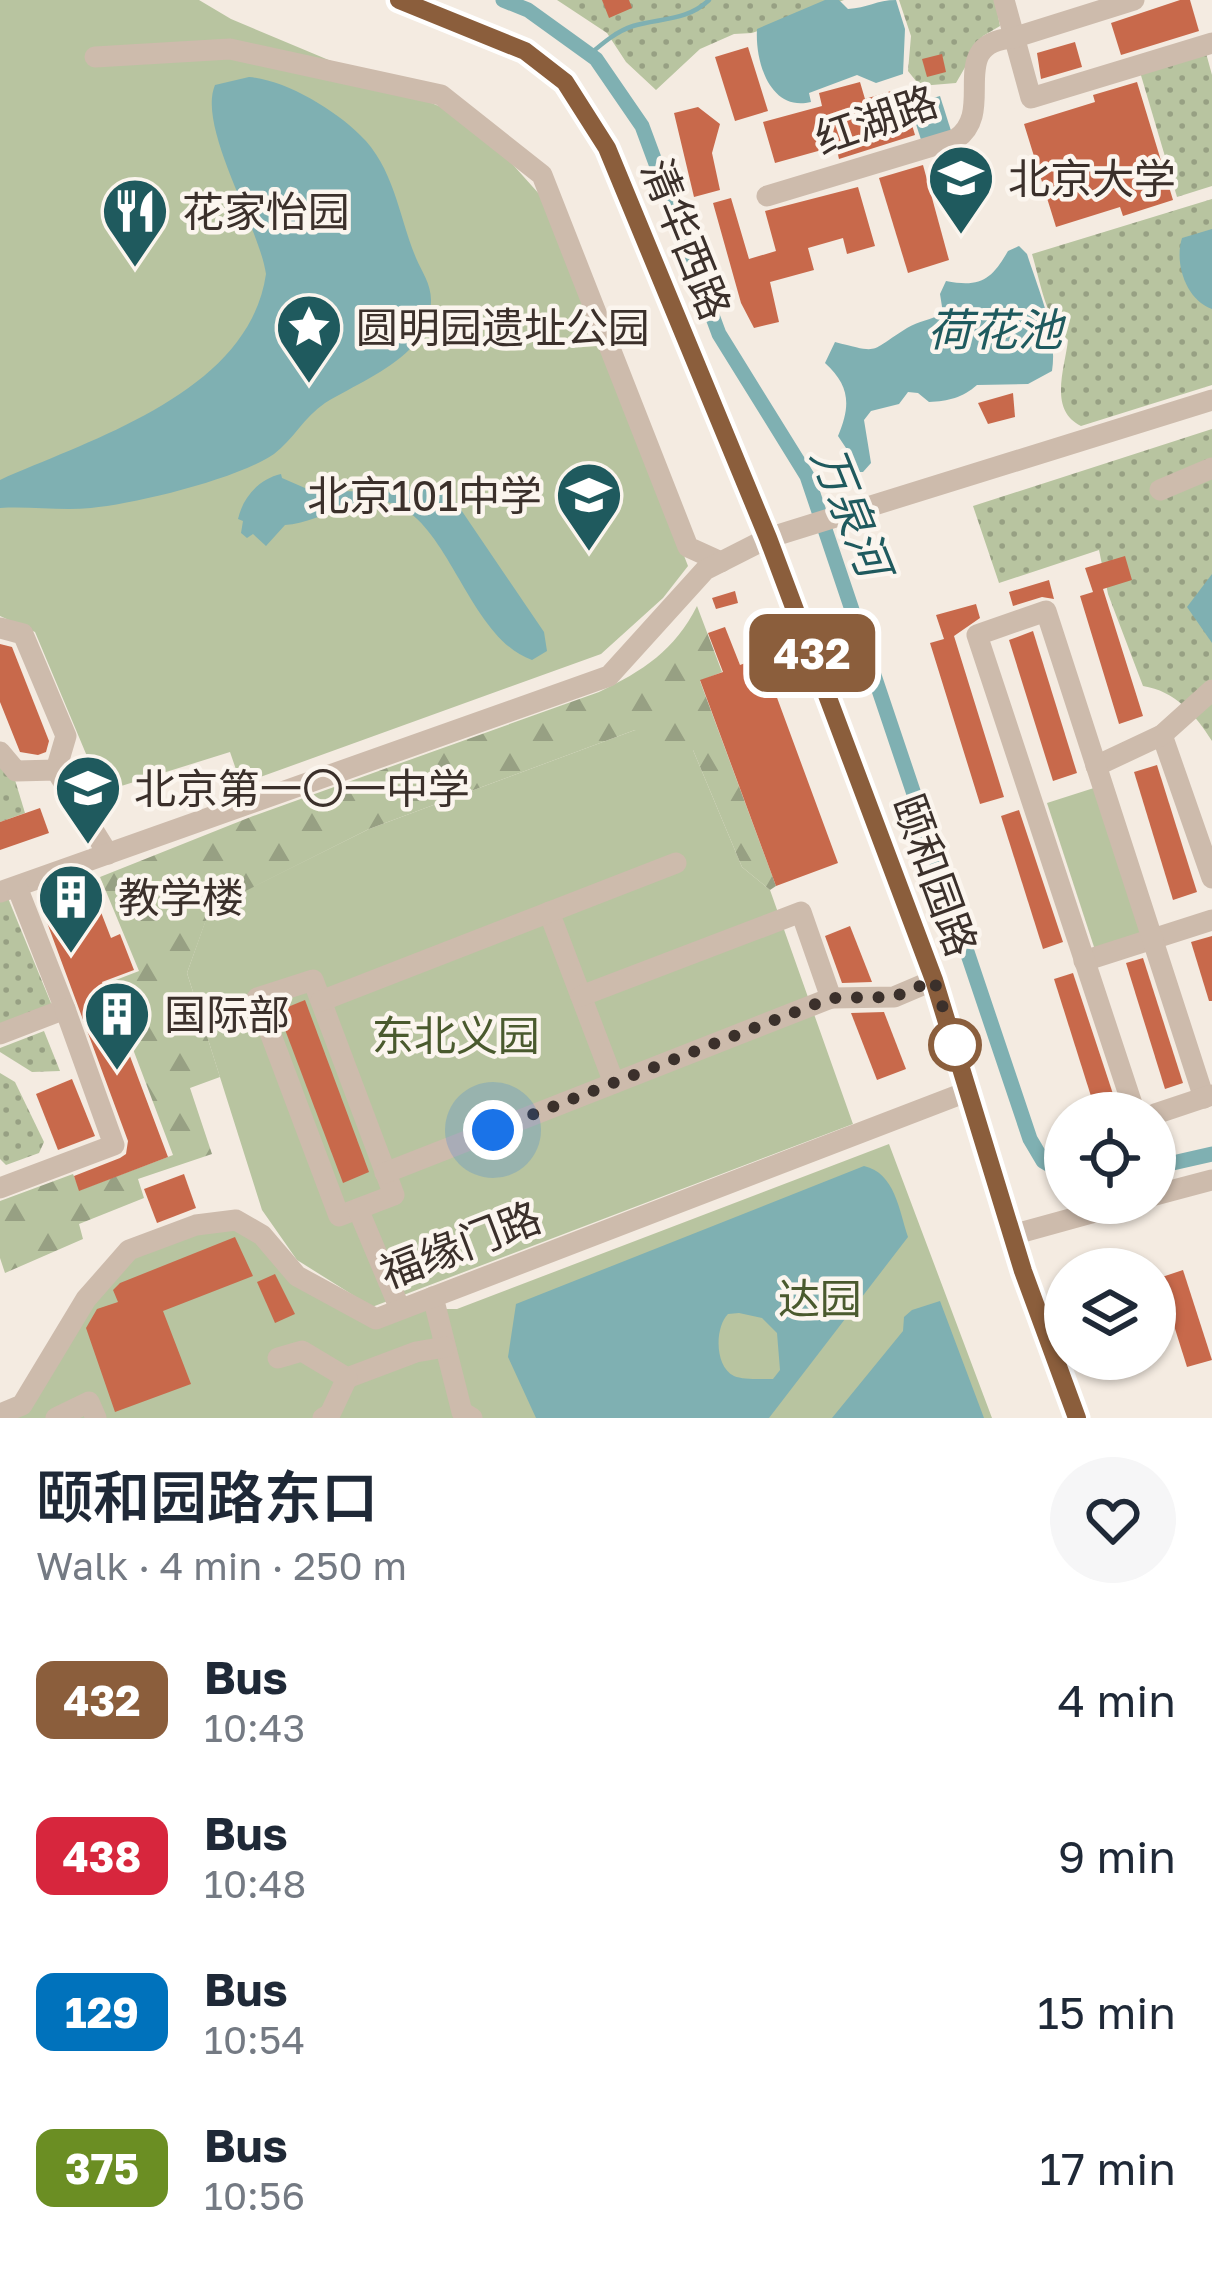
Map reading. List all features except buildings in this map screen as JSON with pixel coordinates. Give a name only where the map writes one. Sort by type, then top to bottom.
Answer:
[{"type":"main road","name":"清华西路","points":[[399,0],[525,51],[565,82],[585,108],[607,148],[768,538]]},
{"type":"main road","name":"颐和园路","points":[[768,538],[934,980],[1012,1234],[1077,1418]]},
{"type":"street","points":[[1004,0],[1031,98],[1212,44]]},
{"type":"street","points":[[1013,38],[1134,0]]},
{"type":"street","name":"红湖路","points":[[767,196],[956,139],[972,118],[975,64],[981,49],[995,39],[1013,38]]},
{"type":"street","points":[[95,57],[230,49],[441,95],[542,175],[688,548],[721,562]]},
{"type":"street","points":[[0,1188],[114,1145],[65,1010],[9,889],[609,676],[705,570],[768,538],[1212,400]]},
{"type":"street","points":[[1160,490],[1212,468]]},
{"type":"street","points":[[1128,1092],[976,634],[1046,611],[1208,1096],[1176,1107]]},
{"type":"street","points":[[0,628],[23,634],[66,736],[56,770],[108,854]]},
{"type":"street","points":[[1096,766],[1162,735],[1212,691]]},
{"type":"street","points":[[1162,735],[1212,878]]},
{"type":"street","points":[[0,752],[16,771],[56,770]]},
{"type":"street","points":[[321,1001],[676,863]]},
{"type":"street","points":[[549,912],[614,1083]]},
{"type":"street","points":[[581,996],[801,912],[831,998]]},
{"type":"street","points":[[1084,961],[1212,920]]},
{"type":"street","points":[[313,980],[385,1173],[394,1196],[339,1216],[257,998],[313,980]]},
{"type":"street","points":[[385,1173],[831,998],[894,997],[934,980]]},
{"type":"street","points":[[0,1034],[65,1010]]},
{"type":"street","name":"福缘门路","points":[[0,1414],[22,1405],[86,1299],[129,1250],[196,1225],[236,1220],[262,1234],[297,1276],[376,1318],[969,1091]]},
{"type":"street","points":[[1176,1190],[1212,1180]]},
{"type":"street","points":[[358,1209],[400,1310]]},
{"type":"street","points":[[1012,1234],[1049,1224]]},
{"type":"street","points":[[433,1297],[462,1412],[472,1418]]},
{"type":"street","points":[[323,1418],[330,1414],[347,1378],[416,1352],[445,1347]]},
{"type":"street","points":[[278,1358],[302,1351],[347,1378]]},
{"type":"street","points":[[56,1418],[89,1402],[96,1418]]},
{"type":"green space","name":"圆明园遗址公园","points":[[0,0],[199,0],[231,19],[441,107],[497,147],[549,205],[688,566],[663,598],[601,654],[241,784],[230,752],[102,792],[35,632],[0,616]]},
{"type":"green space","points":[[557,0],[844,0],[700,49],[656,90],[626,62],[607,33]]},
{"type":"green space","points":[[899,0],[995,0],[1000,26],[983,36],[956,83],[920,86],[908,71],[911,36]]},
{"type":"green space","points":[[1206,53],[1212,75],[1212,186],[1177,197],[1140,72]]},
{"type":"green space","points":[[1212,199],[1212,385],[1081,426],[1071,419],[1062,399],[1068,340],[1049,311],[1032,254]]},
{"type":"green space","points":[[1212,429],[1212,741],[1183,705],[1143,686],[1108,594],[1099,550],[999,583],[973,506]]},
{"type":"green space","points":[[697,606],[722,672],[700,681],[776,886],[770,890],[742,867],[693,750],[651,760],[635,730],[369,829],[210,909],[187,973],[220,1077],[190,1088],[212,1154],[138,1179],[144,1198],[79,1224],[83,1239],[5,1273],[0,1258],[0,1201],[73,1174],[80,1190],[173,1155],[108,983],[139,971],[100,877],[253,816],[599,692],[656,658],[679,635]]},
{"type":"green space","name":"东北义园","points":[[635,730],[693,750],[742,867],[770,890],[853,1124],[372,1307],[297,1260],[262,1210],[187,973],[210,908],[369,829]]},
{"type":"green space","points":[[0,764],[15,780],[25,813],[0,822]]},
{"type":"green space","points":[[1097,787],[1145,935],[1095,950],[1047,803]]},
{"type":"green space","points":[[8,898],[55,1013],[0,1034],[0,899]]},
{"type":"green space","points":[[44,1031],[60,1071],[32,1072],[0,1052],[0,1048]]},
{"type":"green space","points":[[0,1073],[15,1082],[44,1142],[39,1153],[6,1165],[0,1159]]},
{"type":"green space","name":"达园","points":[[889,1144],[992,1418],[0,1418],[22,1405],[129,1250],[236,1220],[297,1276],[376,1318],[400,1309],[457,1309]]},
{"type":"water","points":[[825,0],[839,0],[848,9],[896,0],[905,29],[903,74],[876,83],[857,75],[809,93],[811,102],[797,103],[775,92],[762,69],[757,29]]},
{"type":"water","points":[[249,77],[278,84],[323,106],[349,125],[381,162],[430,289],[431,307],[422,333],[391,365],[325,403],[274,454],[258,463],[186,489],[110,506],[0,508],[0,480],[162,406],[230,350],[254,315],[266,274],[221,151],[212,103],[215,85]]},
{"type":"water","points":[[940,96],[952,134],[922,143],[910,105]]},
{"type":"water","points":[[1212,229],[1212,309],[1195,298],[1184,280],[1180,248],[1182,238]]},
{"type":"water","name":"荷花池","points":[[1019,246],[1027,254],[1046,311],[1052,371],[1028,384],[977,385],[943,401],[929,402],[908,392],[899,404],[871,411],[864,420],[871,463],[857,472],[838,436],[845,415],[844,388],[825,363],[835,342],[874,348],[943,313],[940,294],[946,281],[984,279],[1008,251]]},
{"type":"water","points":[[281,474],[321,495],[423,487],[442,490],[453,498],[544,632],[547,651],[532,660],[508,646],[488,625],[437,544],[399,506],[374,501],[351,505],[285,525],[266,546],[253,534],[247,538],[241,533],[243,521],[238,519],[244,503],[259,485]]},
{"type":"water","points":[[1212,574],[1212,643],[1187,607]]},
{"type":"water","points":[[864,1166],[889,1184],[908,1237],[769,1418],[536,1418],[508,1357],[516,1304]],"holes":[[[739,1313],[762,1318],[777,1333],[780,1370],[773,1379],[734,1376],[720,1355],[724,1320],[728,1314]]]},
{"type":"water","points":[[940,1301],[984,1418],[832,1418],[903,1331],[904,1317]]},
{"type":"waterway","name":"万泉河","points":[[503,0],[528,10],[596,59],[642,126],[719,334],[807,476],[1030,1139],[1044,1162]]},
{"type":"waterway","points":[[590,54],[627,28],[682,15],[709,0]]},
{"type":"waterway","name":"万泉河","points":[[1176,1162],[1212,1154]]},
{"type":"bus line","name":"432","points":[[399,0],[525,51],[565,82],[607,148],[768,538],[934,980],[1023,1271],[1077,1418]]},
{"type":"place","name":"北京大学","points":[[961,237]]},
{"type":"place","name":"花家怡园","points":[[135,270]]},
{"type":"place","name":"圆明园遗址公园","points":[[309,386]]},
{"type":"place","name":"北京101中学","points":[[589,554]]},
{"type":"place","name":"北京第一〇一中学","points":[[88,847]]},
{"type":"place","name":"教学楼","points":[[71,956]]},
{"type":"place","name":"国际部","points":[[117,1073]]},
{"type":"route","points":[[493,1130],[831,998],[894,997],[934,980],[955,1045]]}]
